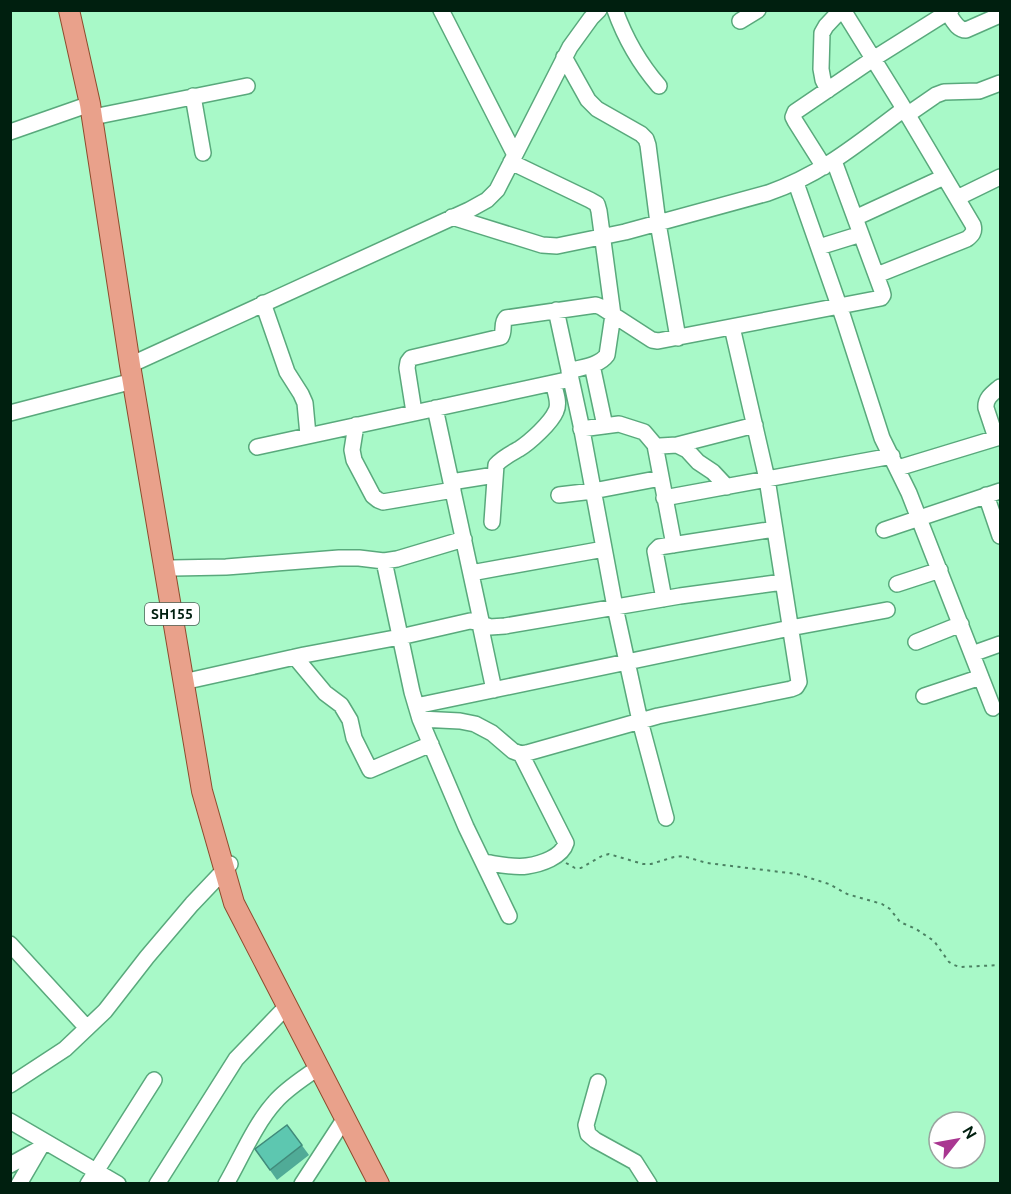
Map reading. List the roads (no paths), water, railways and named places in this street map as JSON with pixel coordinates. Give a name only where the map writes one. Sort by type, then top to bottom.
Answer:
[{"type":"main road","name":"SH155","points":[[69,10],[94,110]]},
{"type":"main road","name":"SH155","points":[[79,10],[132,370],[202,791],[227,867],[249,916],[295,1002],[386,1184]]},
{"type":"main road","name":"SH155","points":[[132,370],[173,568],[234,903],[379,1184]]},
{"type":"street","points":[[257,447],[553,383],[603,360],[607,355],[613,315],[597,204],[513,158],[441,10]]},
{"type":"street","points":[[10,413],[132,370],[263,303],[487,200],[497,190],[585,17],[599,10]]},
{"type":"street","points":[[615,10],[635,52],[659,86]]},
{"type":"street","points":[[740,21],[758,10]]},
{"type":"street","points":[[828,90],[821,69],[822,33],[826,26],[846,12],[973,225],[972,236],[967,240],[877,275]]},
{"type":"street","points":[[414,412],[407,368],[411,358],[501,337],[504,321],[507,318],[596,305],[652,340],[658,341],[881,298],[883,295],[877,275],[855,218],[829,164],[795,121],[793,114],[873,59],[950,12],[962,30],[1000,15]]},
{"type":"street","points":[[564,57],[588,100],[597,109],[646,139],[678,338]]},
{"type":"street","points":[[452,217],[542,245],[557,246],[603,237],[768,193],[796,183],[829,164],[905,112],[936,95],[944,92],[979,91],[1000,83]]},
{"type":"street","points":[[10,132],[94,110],[247,86]]},
{"type":"street","points":[[193,96],[203,153]]},
{"type":"street","points":[[855,218],[944,177]]},
{"type":"street","points":[[957,198],[1000,177]]},
{"type":"street","points":[[796,183],[882,438],[919,518],[993,708]]},
{"type":"street","points":[[819,248],[861,234]]},
{"type":"street","points":[[263,303],[287,372],[305,403],[308,435]]},
{"type":"street","points":[[556,310],[615,607],[640,721],[666,818]]},
{"type":"street","points":[[418,713],[475,724],[492,733],[513,752],[521,754],[640,721],[796,687],[799,682],[767,479],[732,327]]},
{"type":"street","points":[[592,365],[605,426]]},
{"type":"street","points":[[492,522],[495,465],[528,442],[549,422],[557,410],[553,383]]},
{"type":"street","points":[[664,498],[767,479],[895,462],[998,438],[986,403],[987,399],[1000,387]]},
{"type":"street","points":[[435,408],[494,690]]},
{"type":"street","points":[[581,429],[619,424],[648,435],[655,445],[674,545]]},
{"type":"street","points":[[356,425],[351,450],[373,496],[378,500],[384,502],[495,475]]},
{"type":"street","points":[[655,445],[677,445],[755,425]]},
{"type":"street","points":[[677,445],[687,450],[727,487]]},
{"type":"street","points":[[559,495],[661,478]]},
{"type":"street","points":[[884,530],[993,493],[1000,536]]},
{"type":"street","points":[[664,599],[655,551],[659,547],[775,529]]},
{"type":"street","points":[[173,568],[226,567],[339,558],[384,561],[464,539]]},
{"type":"street","points":[[471,573],[604,549]]},
{"type":"street","points":[[384,561],[418,713],[466,827],[509,916]]},
{"type":"street","points":[[897,584],[939,570]]},
{"type":"street","points":[[192,680],[470,621],[490,627],[505,626],[664,599],[783,582]]},
{"type":"street","points":[[418,713],[494,690],[887,610]]},
{"type":"street","points":[[916,642],[961,624]]},
{"type":"street","points":[[972,654],[1000,644]]},
{"type":"street","points":[[295,657],[325,693],[340,705],[350,720],[354,738],[370,770],[431,744]]},
{"type":"street","points":[[924,696],[981,677]]},
{"type":"street","points":[[483,862],[527,866],[554,857],[564,850],[566,843],[521,754]]},
{"type":"street","points":[[10,1084],[65,1049],[105,1011],[147,957],[227,867]]},
{"type":"street","points":[[10,944],[87,1028]]},
{"type":"street","points":[[157,1184],[236,1059],[287,1006]]},
{"type":"street","points":[[226,1184],[266,1113],[282,1095],[318,1066]]},
{"type":"street","points":[[92,1177],[154,1080]]},
{"type":"street","points":[[598,1082],[586,1125],[588,1134],[635,1162],[649,1184]]},
{"type":"street","points":[[302,1184],[345,1118]]},
{"type":"street","points":[[10,1121],[92,1177],[118,1184]]},
{"type":"street","points":[[10,1165],[42,1145]]},
{"type":"street","points":[[19,1184],[42,1145]]}]
